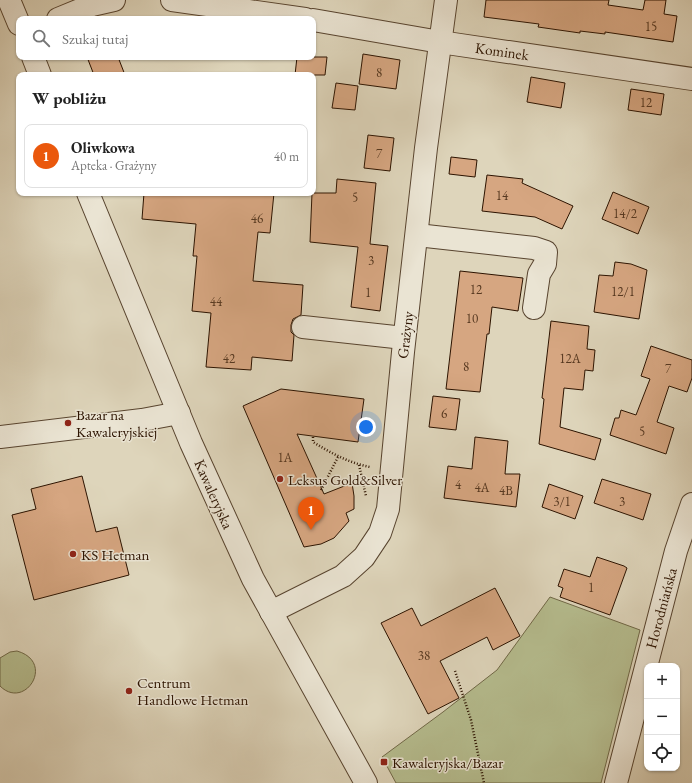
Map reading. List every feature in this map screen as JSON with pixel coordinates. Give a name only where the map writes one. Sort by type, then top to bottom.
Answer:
[{"type":"street","points":[[9,0],[16,17]]},
{"type":"street","points":[[65,16],[92,5],[114,0]]},
{"type":"street","points":[[172,0],[285,16]]},
{"type":"street","name":"Grażyny","points":[[271,612],[343,576],[364,557],[380,532],[388,509],[404,338],[426,148],[446,0]]},
{"type":"street","name":"Kominek","points":[[316,21],[440,42],[692,79]]},
{"type":"street","points":[[34,60],[39,72]]},
{"type":"street","name":"Kawaleryjska","points":[[89,196],[191,443],[253,579],[366,783]]},
{"type":"street","points":[[417,236],[534,248],[546,252],[545,264],[539,274],[534,308]]},
{"type":"street","points":[[303,327],[404,338]]},
{"type":"street","points":[[0,437],[142,420],[179,413]]},
{"type":"street","name":"Horodniańska","points":[[616,783],[676,551],[692,504]]},
{"type":"path","points":[[313,437],[313,442],[338,457],[359,465],[372,467]]},
{"type":"path","points":[[321,490],[338,457]]},
{"type":"path","points":[[359,465],[367,500]]},
{"type":"path","points":[[455,671],[471,720],[484,782],[479,783]]},
{"type":"green space","points":[[550,597],[640,630],[601,783],[396,783],[382,757],[497,670]]},
{"type":"green space","points":[[17,651],[28,657],[34,665],[35,674],[27,689],[19,693],[10,692],[0,686],[0,658],[10,652]]},
{"type":"building","points":[[486,0],[609,0],[608,5],[643,10],[645,0],[666,0],[664,14],[677,16],[673,42],[605,32],[605,34],[580,31],[580,33],[538,27],[539,24],[484,17]]},
{"type":"building","points":[[363,54],[400,60],[396,89],[359,84]]},
{"type":"building","points":[[316,57],[327,57],[325,75],[316,75],[316,72],[295,72],[297,60],[316,60]]},
{"type":"building","points":[[88,60],[119,60],[124,72],[93,72]]},
{"type":"building","points":[[531,77],[565,83],[561,108],[527,102]]},
{"type":"building","points":[[336,83],[358,86],[355,110],[332,108]]},
{"type":"building","points":[[631,89],[664,94],[661,115],[628,110]]},
{"type":"building","points":[[368,135],[394,138],[390,171],[364,168]]},
{"type":"building","points":[[451,157],[477,160],[475,177],[449,174]]},
{"type":"building","points":[[487,175],[523,179],[522,183],[573,206],[562,229],[535,217],[482,211]]},
{"type":"building","points":[[337,179],[376,183],[370,244],[388,246],[380,311],[351,307],[358,247],[310,242],[312,196],[316,196],[316,193],[336,193]]},
{"type":"building","points":[[613,192],[649,207],[638,234],[602,219]]},
{"type":"building","points":[[144,196],[274,196],[270,233],[258,232],[253,281],[303,285],[301,315],[293,319],[291,325],[291,332],[294,335],[292,361],[252,357],[251,370],[206,367],[211,313],[192,311],[197,256],[193,256],[196,224],[142,219]]},
{"type":"building","points":[[615,262],[631,264],[647,270],[639,319],[594,312],[599,275],[613,276]]},
{"type":"building","points":[[460,271],[523,278],[518,311],[492,307],[480,392],[446,389]]},
{"type":"building","points":[[551,321],[589,326],[587,349],[595,350],[593,371],[585,370],[583,390],[564,388],[560,427],[601,439],[595,460],[539,444],[544,399],[542,398]]},
{"type":"building","points":[[651,346],[692,360],[692,378],[687,392],[669,386],[657,422],[674,428],[666,454],[610,435],[615,418],[619,418],[621,410],[636,415],[650,379],[641,376]]},
{"type":"building","points":[[281,389],[364,399],[358,442],[297,434],[324,494],[352,483],[354,509],[346,513],[349,521],[334,538],[321,544],[304,547],[243,406]]},
{"type":"building","points":[[433,396],[460,399],[456,430],[429,427]]},
{"type":"building","points":[[475,437],[508,441],[505,474],[520,474],[516,507],[444,498],[448,466],[472,469]]},
{"type":"building","name":"KS Hetman","points":[[82,476],[96,532],[117,527],[129,575],[34,600],[12,515],[36,509],[31,489]]},
{"type":"building","points":[[602,479],[651,494],[643,520],[594,503]]},
{"type":"building","points":[[549,484],[583,496],[575,519],[542,507]]},
{"type":"building","points":[[597,557],[627,568],[610,615],[560,597],[563,588],[558,586],[564,569],[590,577]]},
{"type":"building","points":[[495,588],[520,636],[493,650],[487,637],[440,661],[459,698],[428,714],[381,623],[412,608],[421,626]]},
{"type":"place","name":"Bazar na Kawaleryjskiej","points":[[68,423]]},
{"type":"place","name":"Leksus Gold&Silver","points":[[280,479]]},
{"type":"place","name":"Oliwkowa","points":[[311,530]]},
{"type":"place","name":"KS Hetman","points":[[73,554]]},
{"type":"place","name":"Centrum Handlowe Hetman","points":[[129,691]]},
{"type":"place","name":"Kawaleryjska/Bazar","points":[[384,762]]}]
